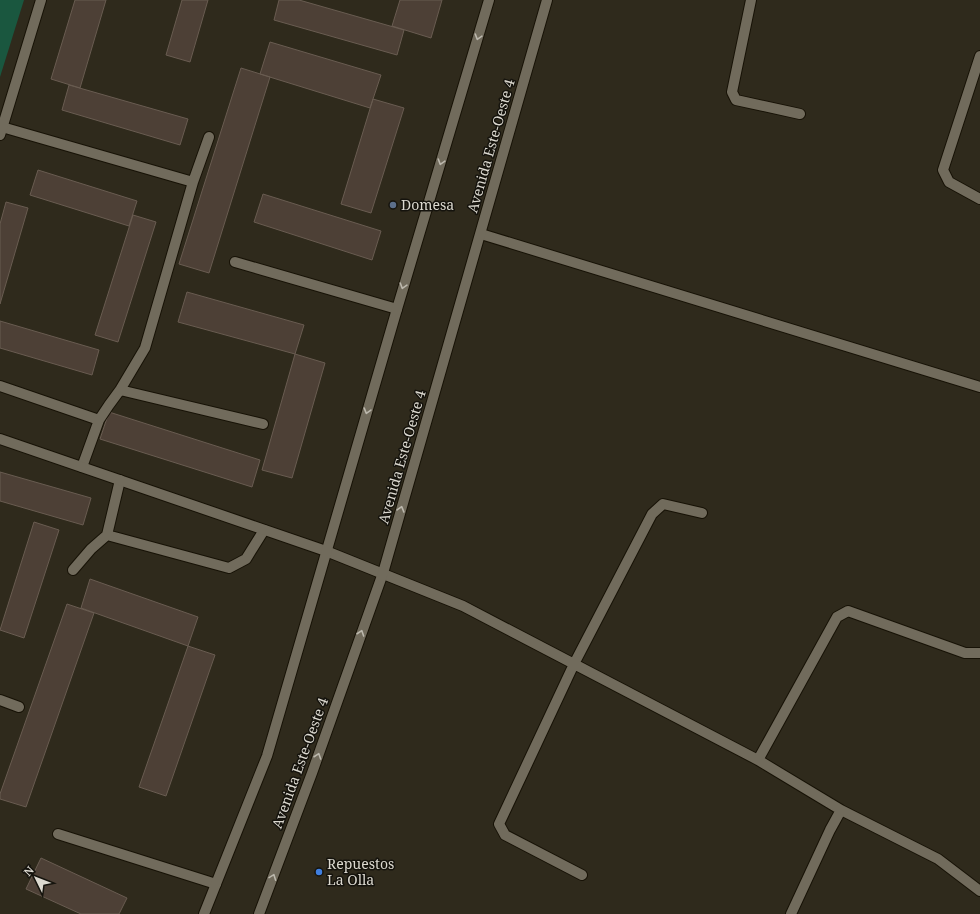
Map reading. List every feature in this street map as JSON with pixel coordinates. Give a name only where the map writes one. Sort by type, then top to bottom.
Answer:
[{"type":"street","points":[[41,0],[1,131],[193,182]]},
{"type":"street","points":[[204,914],[267,756],[396,309],[489,0]]},
{"type":"street","name":"Avenida Este-Oeste 4","points":[[259,914],[312,773],[383,573],[547,0]]},
{"type":"street","points":[[751,0],[732,92],[733,96],[736,100],[800,114]]},
{"type":"street","points":[[980,56],[943,170],[949,182],[980,199]]},
{"type":"street","points":[[82,467],[99,420],[120,390],[145,348],[193,182],[209,137]]},
{"type":"street","points":[[481,234],[980,387]]},
{"type":"street","points":[[235,262],[396,309]]},
{"type":"street","points":[[0,386],[99,420]]},
{"type":"street","points":[[120,390],[264,424]]},
{"type":"street","points":[[0,439],[326,551],[463,606],[758,760],[841,810],[938,859],[980,891]]},
{"type":"street","points":[[73,570],[91,549],[107,535],[120,480]]},
{"type":"street","points":[[582,875],[505,835],[499,824],[574,664],[652,514],[663,504],[702,513]]},
{"type":"street","points":[[107,535],[229,568],[246,559],[264,530]]},
{"type":"street","points":[[758,760],[837,617],[848,610],[964,653],[980,653]]},
{"type":"street","points":[[0,700],[19,706]]},
{"type":"street","points":[[791,914],[830,830],[841,810]]},
{"type":"street","points":[[58,834],[216,884]]},
{"type":"green space","points":[[0,0],[24,0],[0,77]]},
{"type":"building","points":[[75,0],[106,0],[80,88],[51,79]]},
{"type":"building","points":[[182,0],[208,0],[190,62],[166,55]]},
{"type":"building","points":[[279,0],[299,0],[404,30],[397,55],[274,20]]},
{"type":"building","points":[[400,0],[442,0],[431,38],[392,26]]},
{"type":"building","points":[[270,42],[381,75],[370,108],[260,74]]},
{"type":"building","points":[[241,68],[270,77],[209,273],[179,264]]},
{"type":"building","points":[[69,85],[188,119],[180,145],[62,110]]},
{"type":"building","points":[[373,99],[404,108],[371,213],[341,204]]},
{"type":"building","points":[[38,170],[137,201],[129,226],[30,195]]},
{"type":"building","points":[[263,194],[381,231],[372,260],[254,222]]},
{"type":"building","points":[[6,202],[28,208],[0,304],[0,224]]},
{"type":"building","points":[[133,215],[156,222],[118,342],[95,335]]},
{"type":"building","points":[[187,292],[304,325],[295,354],[178,322]]},
{"type":"building","points":[[0,321],[99,350],[92,375],[0,348]]},
{"type":"building","points":[[295,354],[325,363],[292,478],[262,470]]},
{"type":"building","points":[[109,412],[260,460],[252,487],[100,439]]},
{"type":"building","points":[[0,472],[91,498],[83,525],[0,501]]},
{"type":"building","points":[[34,522],[59,530],[24,638],[0,630]]},
{"type":"building","points":[[90,579],[198,617],[188,646],[81,608]]},
{"type":"building","points":[[67,604],[94,613],[26,807],[0,799],[0,794]]},
{"type":"building","points":[[188,646],[215,655],[166,796],[139,787]]},
{"type":"building","points":[[41,858],[127,898],[119,914],[81,914],[26,889]]},
{"type":"place","name":"Domesa","points":[[393,205]]},
{"type":"place","name":"Repuestos La Olla","points":[[319,872]]}]
